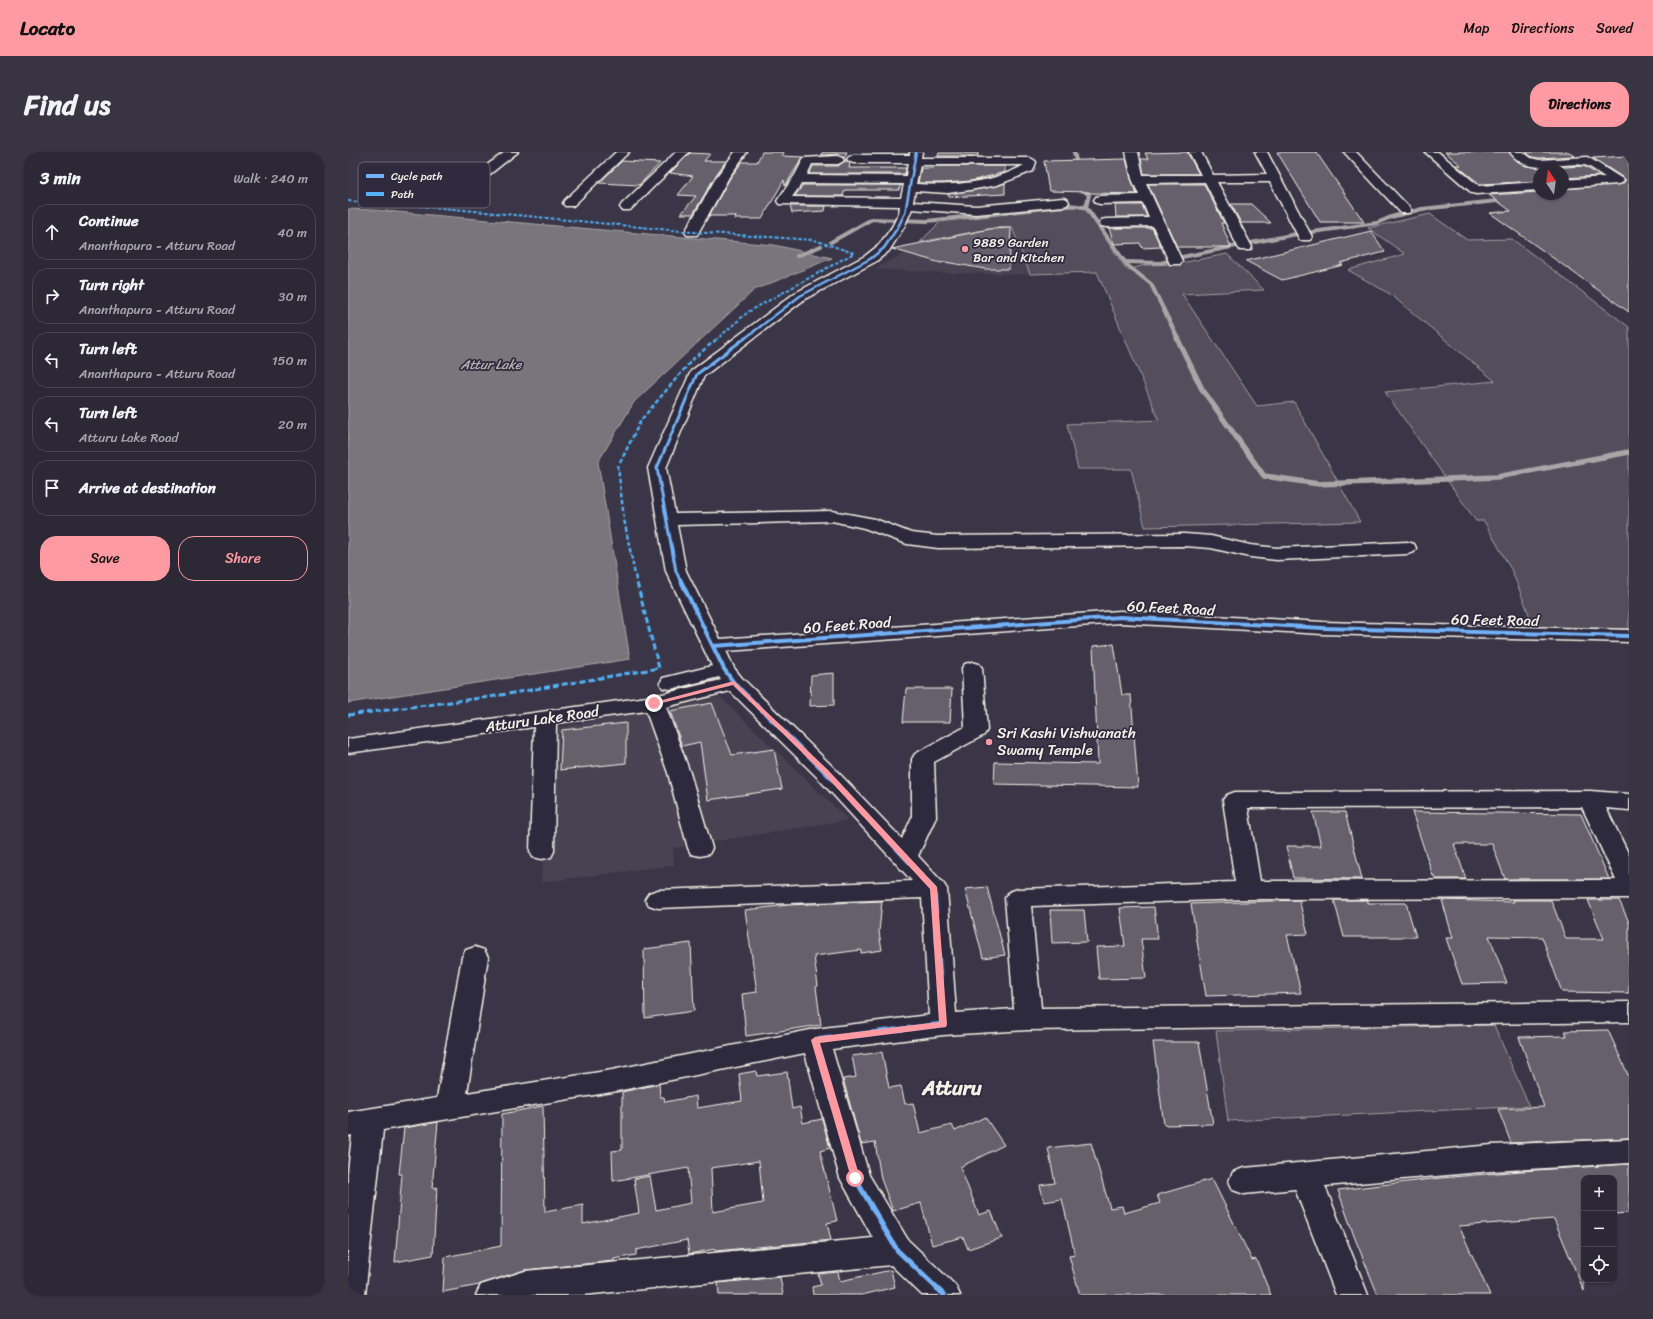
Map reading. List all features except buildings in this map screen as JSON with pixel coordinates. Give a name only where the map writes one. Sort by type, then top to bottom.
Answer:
[{"type":"street","points":[[490,168],[512,152]]},
{"type":"street","points":[[569,203],[623,152]]},
{"type":"street","points":[[626,207],[683,152]]},
{"type":"street","points":[[692,232],[723,176],[741,152]]},
{"type":"street","points":[[1132,152],[1138,179],[1175,261]]},
{"type":"street","points":[[1194,152],[1245,247]]},
{"type":"street","points":[[1261,152],[1305,237]]},
{"type":"street","points":[[1350,152],[1404,210]]},
{"type":"street","points":[[1419,152],[1459,185]]},
{"type":"street","points":[[1431,152],[1476,190],[1533,186]]},
{"type":"street","points":[[1516,152],[1527,160],[1538,164],[1587,161],[1618,180],[1569,184]]},
{"type":"street","points":[[1591,152],[1629,177]]},
{"type":"street","points":[[838,160],[810,156],[798,179],[783,201],[904,212],[998,209],[1063,202]]},
{"type":"street","points":[[798,179],[911,183],[948,189],[992,182],[1029,168],[1030,166],[1030,162],[1026,161],[916,157],[854,159]]},
{"type":"street","points":[[916,157],[904,212],[884,248],[870,259],[800,296],[697,374],[657,468],[676,571],[723,665],[934,889],[943,1024]]},
{"type":"street","points":[[1603,170],[1617,169]]},
{"type":"street","points":[[1138,179],[1274,178]]},
{"type":"street","points":[[1100,200],[1147,199]]},
{"type":"street","points":[[1106,223],[1157,222]]},
{"type":"street","points":[[667,520],[832,516],[869,523],[907,538],[938,542],[1185,540],[1211,542],[1250,551],[1284,554],[1407,548]]},
{"type":"street","name":"60 Feet Road","points":[[723,665],[1120,617],[1323,628],[1629,636]]},
{"type":"street","name":"60 Feet Road","points":[[723,665],[1124,631],[1325,642],[1629,650]]},
{"type":"street","name":"Atturu Lake Road","points":[[348,746],[654,703],[723,665]]},
{"type":"street","name":"Atturu Lake Road","points":[[348,733],[648,690],[723,665]]},
{"type":"street","points":[[905,858],[924,817],[923,759],[976,730],[972,668]]},
{"type":"street","points":[[654,703],[679,773],[700,848]]},
{"type":"street","points":[[542,851],[545,718]]},
{"type":"street","points":[[1249,890],[1235,800],[1590,799],[1629,802]]},
{"type":"street","points":[[1590,799],[1629,881]]},
{"type":"street","points":[[658,899],[934,889]]},
{"type":"street","points":[[1028,1019],[1018,898],[1249,890],[1629,889]]},
{"type":"street","points":[[450,1107],[475,958]]},
{"type":"street","points":[[349,1295],[358,1122],[612,1081],[815,1040],[943,1024],[1028,1019],[1629,1012]]},
{"type":"street","points":[[815,1040],[855,1178],[897,1250],[944,1295]]},
{"type":"street","points":[[1244,1181],[1492,1158],[1629,1150]]},
{"type":"street","points":[[1305,1175],[1352,1295]]},
{"type":"street","points":[[492,1295],[525,1286],[897,1250]]},
{"type":"shaded area","points":[[1076,207],[1085,209],[1127,270],[1145,265],[1176,264],[1227,254],[1264,290],[1182,294],[1257,406],[1294,402],[1360,522],[1145,527],[1131,469],[1078,469],[1067,424],[1159,420],[1097,272],[1030,274],[1012,227],[993,228],[920,242],[940,222]]},
{"type":"shaded area","points":[[1430,214],[1467,240],[1512,239],[1629,327],[1629,629],[1534,627],[1512,571],[1484,521],[1476,521],[1385,392],[1495,381],[1390,294],[1348,270],[1405,254],[1368,228]]},
{"type":"shaded area","points":[[1012,227],[1030,274],[947,273],[874,269],[906,253],[920,242],[993,228]]},
{"type":"shaded area","points":[[720,697],[848,820],[673,848],[674,865],[541,882],[556,728]]},
{"type":"shaded area","points":[[1494,1025],[1529,1106],[1228,1121],[1216,1031]]},
{"type":"water","name":"Attur Lake","points":[[348,209],[774,245],[832,258],[754,290],[634,402],[598,462],[630,659],[348,703]]},
{"type":"waterway","points":[[1074,152],[1078,169]]},
{"type":"waterway","points":[[1079,186],[1089,195],[1086,207]]},
{"type":"waterway","points":[[1125,262],[1161,263],[1182,257],[1291,235],[1377,223],[1391,217],[1422,209],[1506,200]]},
{"type":"waterway","points":[[831,242],[872,219],[927,221],[1069,205],[1086,207]]},
{"type":"waterway","points":[[1086,207],[1127,265],[1151,284],[1178,339]]},
{"type":"waterway","points":[[797,256],[821,246]]},
{"type":"waterway","points":[[1177,338],[1202,389],[1264,476],[1319,484],[1497,477],[1629,452]]},
{"type":"marked path","points":[[348,201],[358,202]]},
{"type":"marked path","points":[[348,715],[489,697],[659,668],[634,571],[624,519],[618,467],[641,420],[693,359],[748,312],[854,253],[814,240],[692,232],[443,208]]},
{"type":"cycle path","points":[[916,152],[905,213],[898,227],[884,248],[870,259],[800,296],[697,374],[657,468],[676,571],[724,669],[734,683],[825,772],[934,889],[943,1024],[815,1040],[855,1178],[897,1250],[944,1295]]},
{"type":"cycle path","points":[[713,646],[1120,617],[1323,628],[1629,636]]},
{"type":"place","name":"9889 Garden Bar and Kitchen","points":[[965,249]]},
{"type":"place","name":"Sri Kashi Vishwanath Swamy Temple","points":[[989,742]]},
{"type":"district","name":"Atturu","points":[[952,1088]]},
{"type":"route","points":[[654,703],[734,683],[825,772],[934,889],[943,1024],[815,1040],[855,1178]]}]
